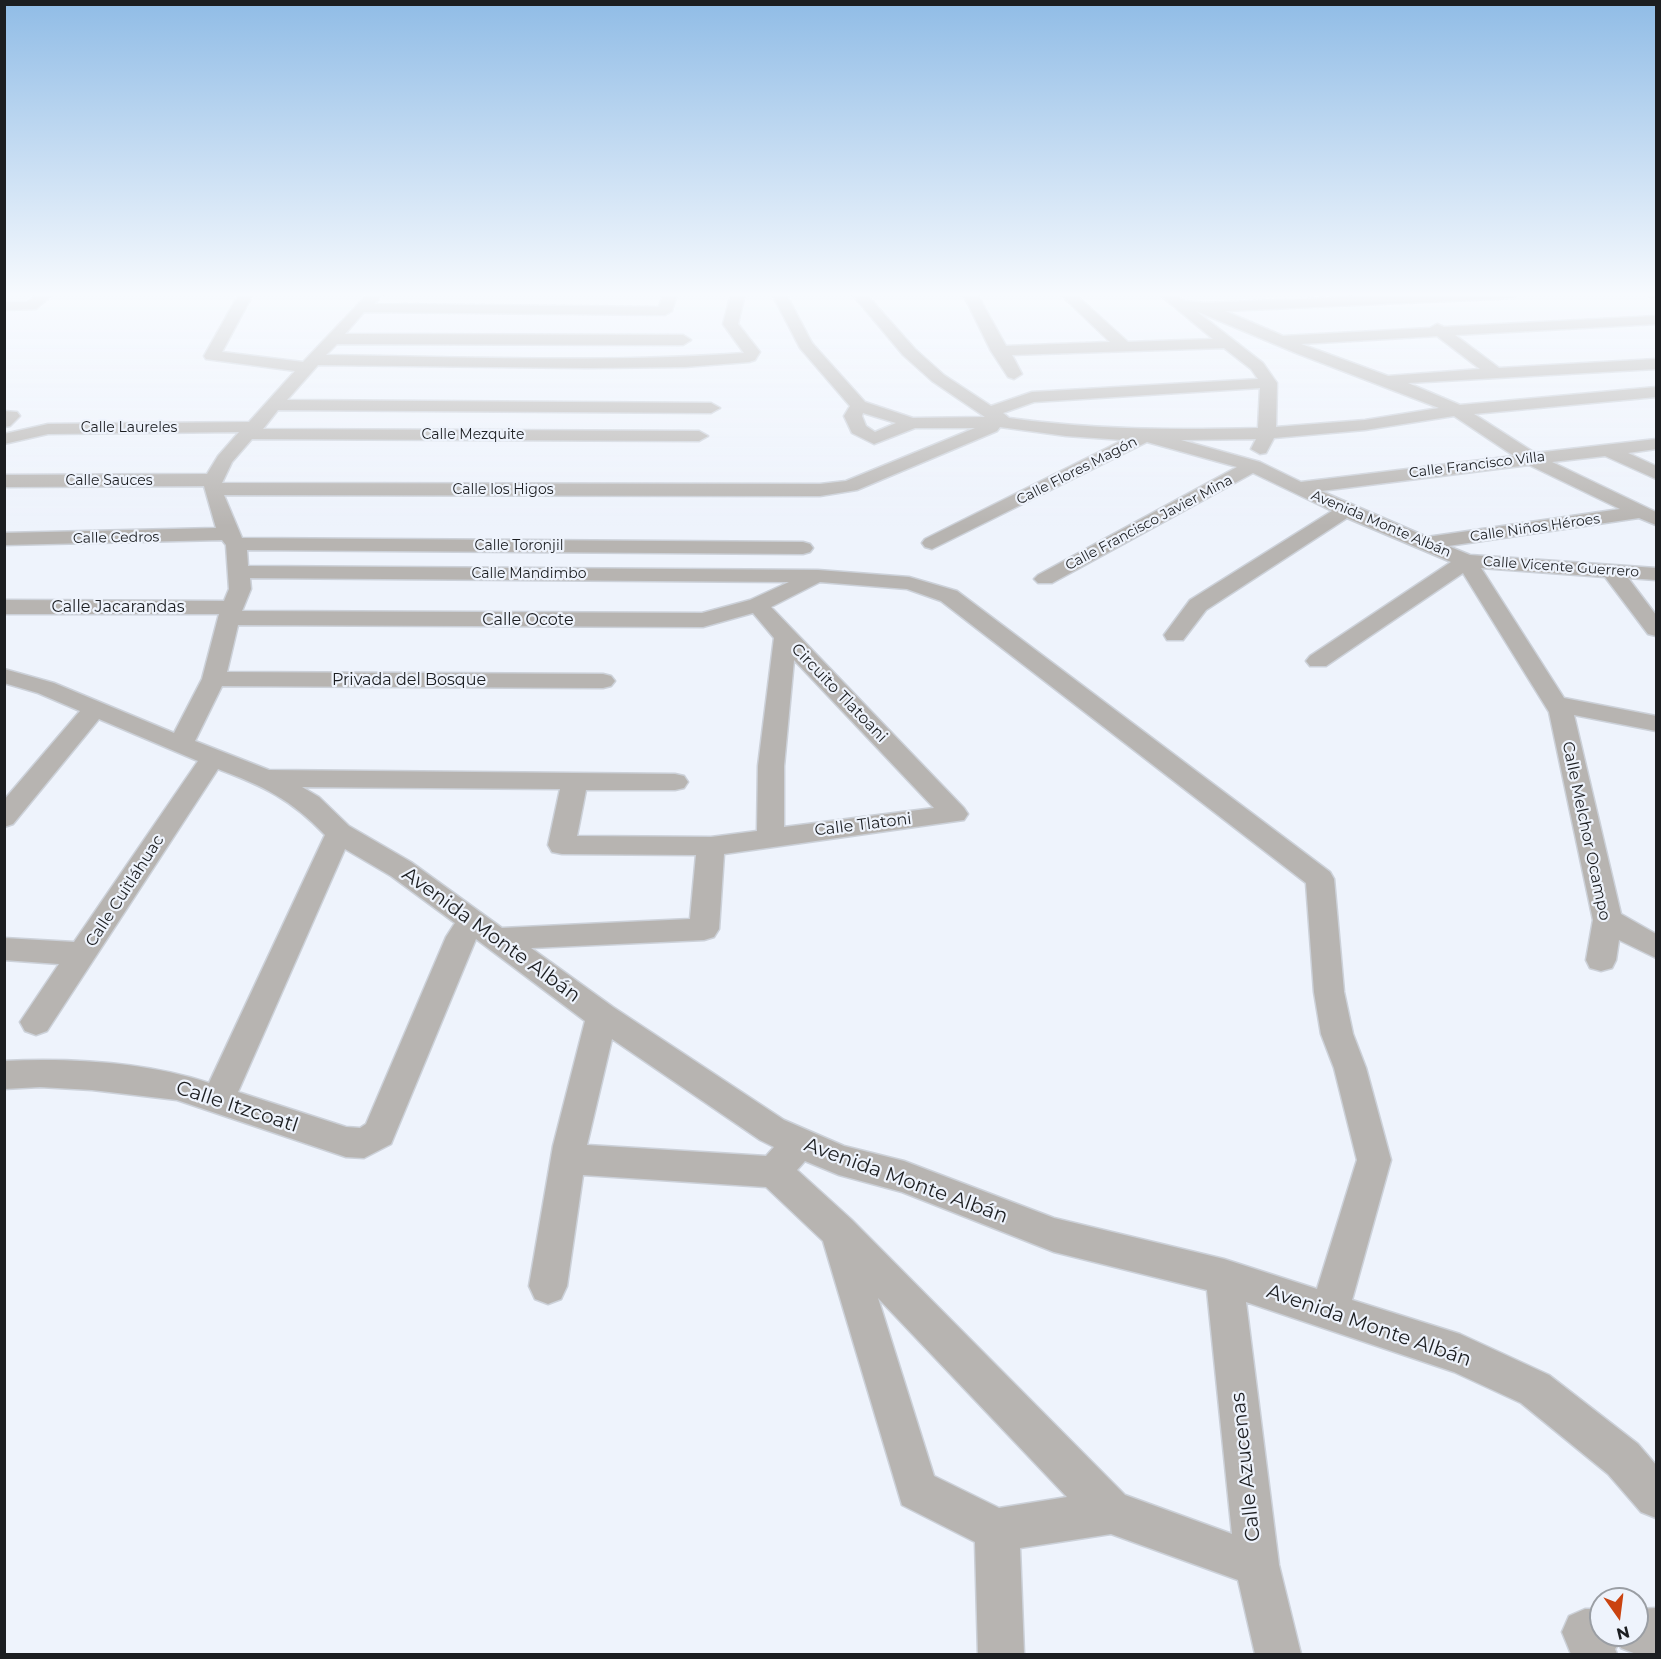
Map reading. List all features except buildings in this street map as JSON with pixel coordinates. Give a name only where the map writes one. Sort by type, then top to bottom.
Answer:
[{"type":"street","points":[[182,744],[214,679],[230,613],[240,589],[240,572],[232,539],[213,485],[224,460],[304,371]]},
{"type":"street","points":[[829,371],[860,406],[912,423]]},
{"type":"street","points":[[931,371],[997,417]]},
{"type":"street","points":[[1253,466],[1267,433],[1269,383],[1261,371]]},
{"type":"street","points":[[1360,371],[1433,398],[1457,410],[1531,459],[1649,516]]},
{"type":"street","points":[[1382,380],[1520,371]]},
{"type":"street","name":"Calle los Higos","points":[[213,485],[793,490],[850,486],[997,417],[1032,397],[1269,383]]},
{"type":"street","name":"Calle Flores Magón","points":[[932,543],[1145,436],[1267,433],[1365,425],[1457,410],[1656,392]]},
{"type":"street","points":[[1628,394],[1656,411]]},
{"type":"street","points":[[275,405],[711,408]]},
{"type":"street","points":[[860,406],[853,416],[858,429],[874,439],[912,423],[997,417],[1066,431],[1145,436]]},
{"type":"street","points":[[4,416],[11,416],[4,422]]},
{"type":"street","name":"Calle Laureles","points":[[4,439],[48,429],[252,431]]},
{"type":"street","name":"Calle Mezquite","points":[[252,431],[699,436]]},
{"type":"street","name":"Avenida Monte Albán","points":[[1145,436],[1253,466],[1346,510],[1466,561],[1554,704]]},
{"type":"street","name":"Calle Francisco Villa","points":[[1297,488],[1604,448],[1656,444]]},
{"type":"street","points":[[1604,448],[1656,473]]},
{"type":"street","name":"Calle Francisco Javier Mina","points":[[1045,579],[1253,466]]},
{"type":"street","name":"Calle Sauces","points":[[4,481],[213,485]]},
{"type":"street","points":[[1175,635],[1198,605],[1346,510]]},
{"type":"street","name":"Calle Niños Héroes","points":[[1427,543],[1649,516]]},
{"type":"street","name":"Calle Cedros","points":[[4,539],[232,539]]},
{"type":"street","name":"Calle Toronjil","points":[[232,539],[803,548]]},
{"type":"street","points":[[1318,661],[1466,561]]},
{"type":"street","name":"Calle Vicente Guerrero","points":[[1466,561],[1656,574]]},
{"type":"street","points":[[1611,570],[1656,629]]},
{"type":"street","name":"Calle Mandimbo","points":[[240,572],[818,576],[909,583],[949,596],[1320,879],[1329,992],[1337,1034],[1350,1068],[1374,1160],[1329,1313]]},
{"type":"street","name":"Calle Ocote","points":[[230,613],[703,620],[758,605],[818,576]]},
{"type":"street","points":[[758,605],[785,637]]},
{"type":"street","name":"Calle Jacarandas","points":[[4,607],[230,613]]},
{"type":"street","name":"Circuito Tlatoani","points":[[785,637],[956,814]]},
{"type":"street","name":"Circuito Tlatoani","points":[[771,836],[771,766],[785,637]]},
{"type":"street","name":"Avenida Monte Albán","points":[[4,676],[46,688],[213,758],[267,778],[310,803],[339,833],[401,869],[602,1016],[772,1130],[839,1160],[904,1177],[1054,1235],[1224,1277],[1460,1354],[1535,1389],[1623,1460],[1656,1497]]},
{"type":"street","name":"Privada del Bosque","points":[[214,679],[603,681]]},
{"type":"street","points":[[1554,704],[1656,723]]},
{"type":"street","name":"Calle Melchor Ocampo","points":[[1554,704],[1561,712],[1608,920],[1601,960]]},
{"type":"street","points":[[4,818],[94,709]]},
{"type":"street","name":"Calle Cuitláhuac","points":[[36,1022],[84,954],[213,758]]},
{"type":"street","points":[[267,778],[675,782]]},
{"type":"street","name":"Calle Tlatoni","points":[[576,780],[562,845],[711,846],[771,836],[956,814]]},
{"type":"street","points":[[218,1099],[339,833]]},
{"type":"street","points":[[499,939],[704,929],[711,846]]},
{"type":"street","name":"Calle Itzcoatl","points":[[4,1075],[40,1073],[92,1076],[177,1086],[346,1142],[364,1143],[379,1134],[461,937],[473,920]]},
{"type":"street","points":[[1608,920],[1656,947]]},
{"type":"street","points":[[4,949],[84,954]]},
{"type":"street","points":[[548,1287],[569,1153],[602,1016]]},
{"type":"street","points":[[774,1172],[799,1143]]},
{"type":"street","points":[[569,1153],[774,1172],[839,1232],[1111,1512],[1257,1565]]},
{"type":"street","points":[[839,1232],[917,1490],[997,1530],[1111,1512]]},
{"type":"street","name":"Calle Azucenas","points":[[1224,1277],[1257,1565],[1278,1654]]},
{"type":"street","points":[[997,1530],[1001,1654]]}]
